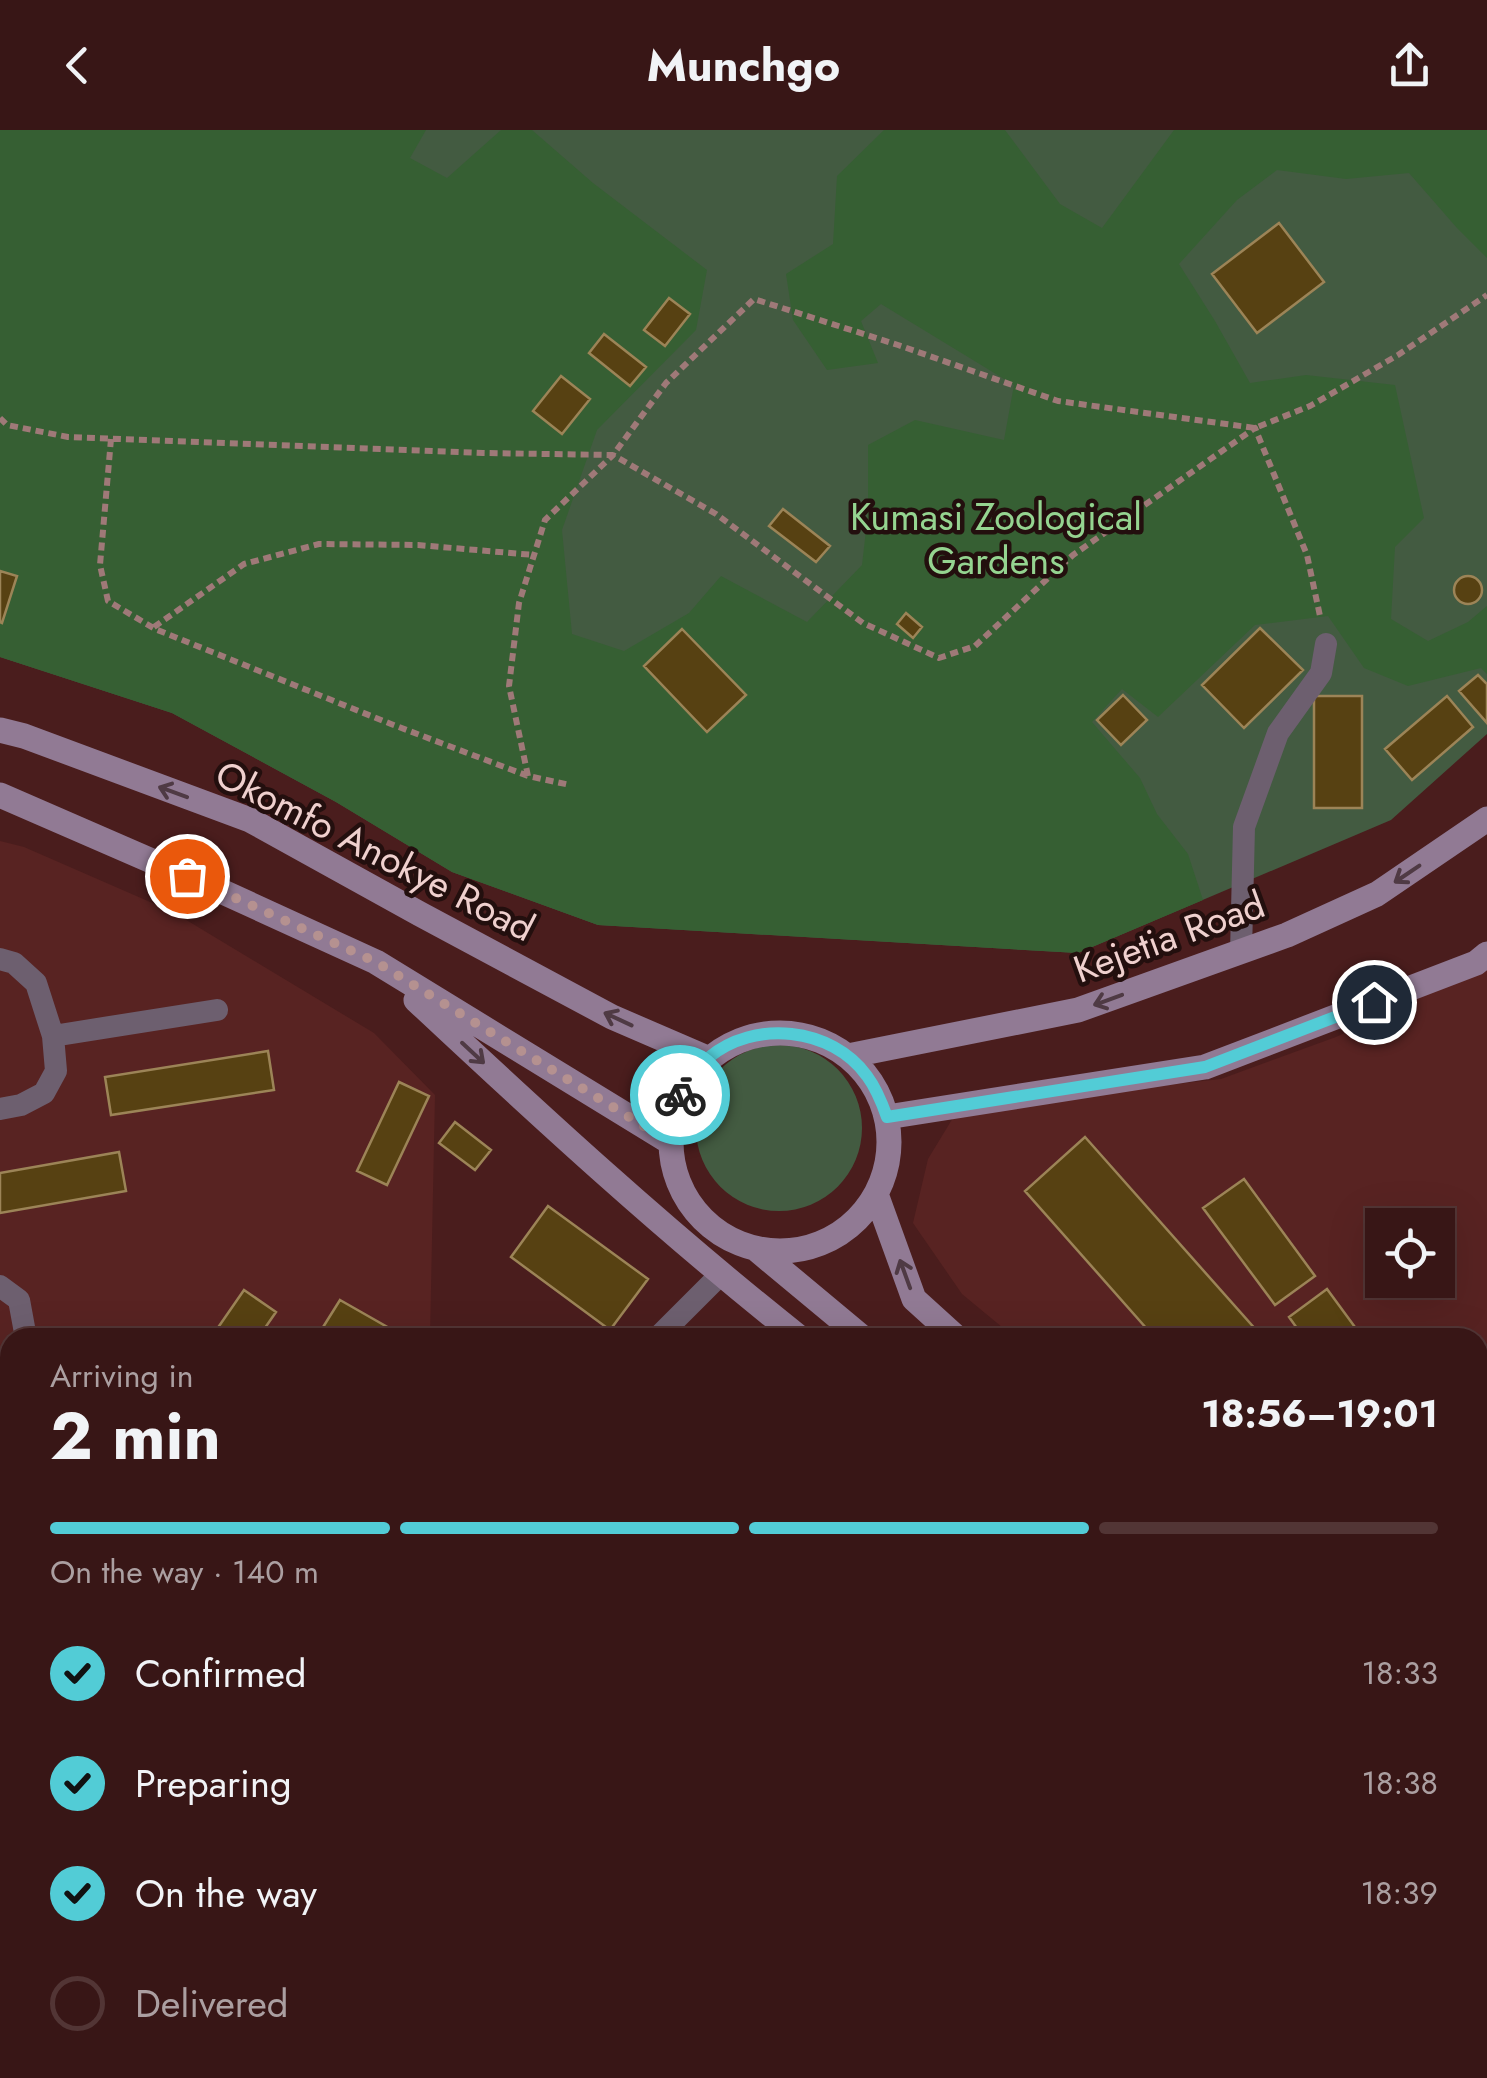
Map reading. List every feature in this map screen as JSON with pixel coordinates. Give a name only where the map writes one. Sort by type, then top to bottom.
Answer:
[{"type":"main road","name":"Okomfo Anokye Road","points":[[0,730],[250,820],[612,1016],[708,1058]]},
{"type":"main road","points":[[0,795],[376,962],[670,1142]]},
{"type":"main road","name":"Kejetia Road","points":[[848,1056],[1078,1010],[1287,935],[1378,894],[1487,819]]},
{"type":"main road","points":[[887,1117],[1205,1067],[1476,963],[1487,954]]},
{"type":"main road","points":[[376,962],[563,1138],[788,1328]]},
{"type":"main road","points":[[756,1249],[780,1252],[804,1248],[849,1227],[876,1194],[887,1166],[887,1117],[866,1074],[848,1056],[804,1035],[755,1035],[708,1058],[680,1095],[672,1118],[672,1167],[680,1190],[694,1211],[718,1232],[756,1249],[852,1328]]},
{"type":"main road","points":[[876,1194],[914,1299],[946,1328]]},
{"type":"lane","points":[[1241,952],[1244,827],[1278,734],[1320,673],[1326,644]]},
{"type":"lane","points":[[0,959],[14,963],[36,983],[53,1036],[56,1071],[44,1093],[21,1106],[0,1110]]},
{"type":"lane","points":[[53,1036],[216,1010]]},
{"type":"lane","points":[[668,1328],[720,1274]]},
{"type":"lane","points":[[0,1286],[19,1300],[24,1328]]},
{"type":"path","points":[[0,418],[8,425],[68,437],[613,455],[716,514],[864,623],[939,658],[975,646],[1072,555],[1255,428],[1310,406],[1487,295]]},
{"type":"path","points":[[528,776],[509,686],[519,602],[545,520],[613,455],[666,383],[754,300],[898,344],[1058,401],[1255,428]]},
{"type":"path","points":[[1255,428],[1307,555],[1326,644]]},
{"type":"path","points":[[111,439],[100,565],[108,601],[153,628],[391,724],[528,776],[570,785]]},
{"type":"path","points":[[153,628],[244,564],[319,544],[418,545],[534,555]]},
{"type":"shaded area","points":[[0,841],[24,847],[173,912],[374,1033],[435,1095],[430,1328],[0,1328]]},
{"type":"shaded area","points":[[1487,965],[1487,1328],[1003,1328],[962,1294],[913,1223],[928,1159],[959,1108],[1221,1079],[1336,1037]]},
{"type":"green space","name":"Kumasi Zoological Gardens","points":[[0,130],[1487,130],[1487,734],[1391,820],[1078,953],[598,925],[452,872],[336,802],[172,713],[0,657]]},
{"type":"green space","name":"Kumasi Zoological Gardens","points":[[0,130],[426,130],[410,158],[447,178],[501,130],[532,130],[593,183],[707,270],[696,330],[597,430],[562,530],[572,634],[624,651],[689,613],[721,576],[807,622],[862,565],[868,513],[868,445],[915,420],[1004,440],[1014,385],[881,304],[861,321],[878,363],[827,370],[793,320],[786,274],[833,244],[837,176],[884,130],[1005,130],[1060,204],[1102,228],[1174,130],[1487,130],[1487,258],[1409,173],[1346,179],[1277,170],[1237,200],[1179,264],[1250,383],[1306,375],[1395,385],[1424,518],[1395,547],[1391,619],[1428,641],[1468,622],[1487,606],[1487,674],[1481,668],[1408,686],[1364,668],[1328,616],[1255,625],[1158,717],[1122,689],[1092,722],[1140,778],[1157,814],[1188,854],[1203,900],[1078,953],[598,925],[452,872],[336,802],[172,713],[0,657]]},
{"type":"green space","points":[[779,1045],[811,1051],[838,1069],[856,1096],[862,1128],[856,1160],[838,1187],[811,1205],[779,1211],[747,1205],[720,1187],[702,1160],[696,1128],[702,1096],[720,1069],[747,1051]]},
{"type":"building","points":[[1279,223],[1324,282],[1257,333],[1212,274]]},
{"type":"building","points":[[669,298],[690,314],[665,346],[644,330]]},
{"type":"building","points":[[604,334],[646,367],[630,386],[589,353]]},
{"type":"building","points":[[561,376],[590,399],[562,434],[533,411]]},
{"type":"building","points":[[783,509],[830,546],[816,562],[769,526]]},
{"type":"building","points":[[0,571],[17,576],[2,623],[0,622]]},
{"type":"building","points":[[1468,576],[1478,580],[1482,590],[1478,600],[1468,604],[1458,600],[1454,590],[1458,580]]},
{"type":"building","points":[[906,613],[922,627],[913,638],[897,624]]},
{"type":"building","points":[[1260,628],[1303,670],[1244,728],[1202,685]]},
{"type":"building","points":[[682,629],[746,695],[707,732],[644,666]]},
{"type":"building","points":[[1478,675],[1487,684],[1487,723],[1459,691]]},
{"type":"building","points":[[1123,695],[1147,720],[1121,745],[1097,720]]},
{"type":"building","points":[[1314,696],[1362,696],[1362,808],[1314,808]]},
{"type":"building","points":[[1447,696],[1473,727],[1412,780],[1385,749]]},
{"type":"building","points":[[268,1051],[274,1090],[111,1115],[105,1077]]},
{"type":"building","points":[[399,1082],[429,1096],[387,1185],[357,1171]]},
{"type":"building","points":[[455,1122],[491,1150],[475,1170],[439,1143]]},
{"type":"building","points":[[1085,1137],[1254,1328],[1146,1328],[1025,1191]]},
{"type":"building","points":[[119,1152],[126,1191],[0,1213],[0,1173]]},
{"type":"building","points":[[1244,1179],[1315,1276],[1275,1305],[1203,1208]]},
{"type":"building","points":[[548,1206],[648,1279],[611,1328],[607,1328],[511,1257]]},
{"type":"building","points":[[1327,1289],[1356,1328],[1297,1328],[1289,1317]]},
{"type":"building","points":[[244,1290],[276,1312],[265,1328],[218,1328]]},
{"type":"building","points":[[340,1300],[389,1328],[322,1328]]},
{"type":"way so far","points":[[187,876],[376,962],[670,1142],[672,1118],[680,1095]]},
{"type":"route","points":[[680,1095],[708,1058],[755,1035],[804,1035],[848,1056],[866,1074],[887,1117],[1205,1067],[1374,1002]]}]
